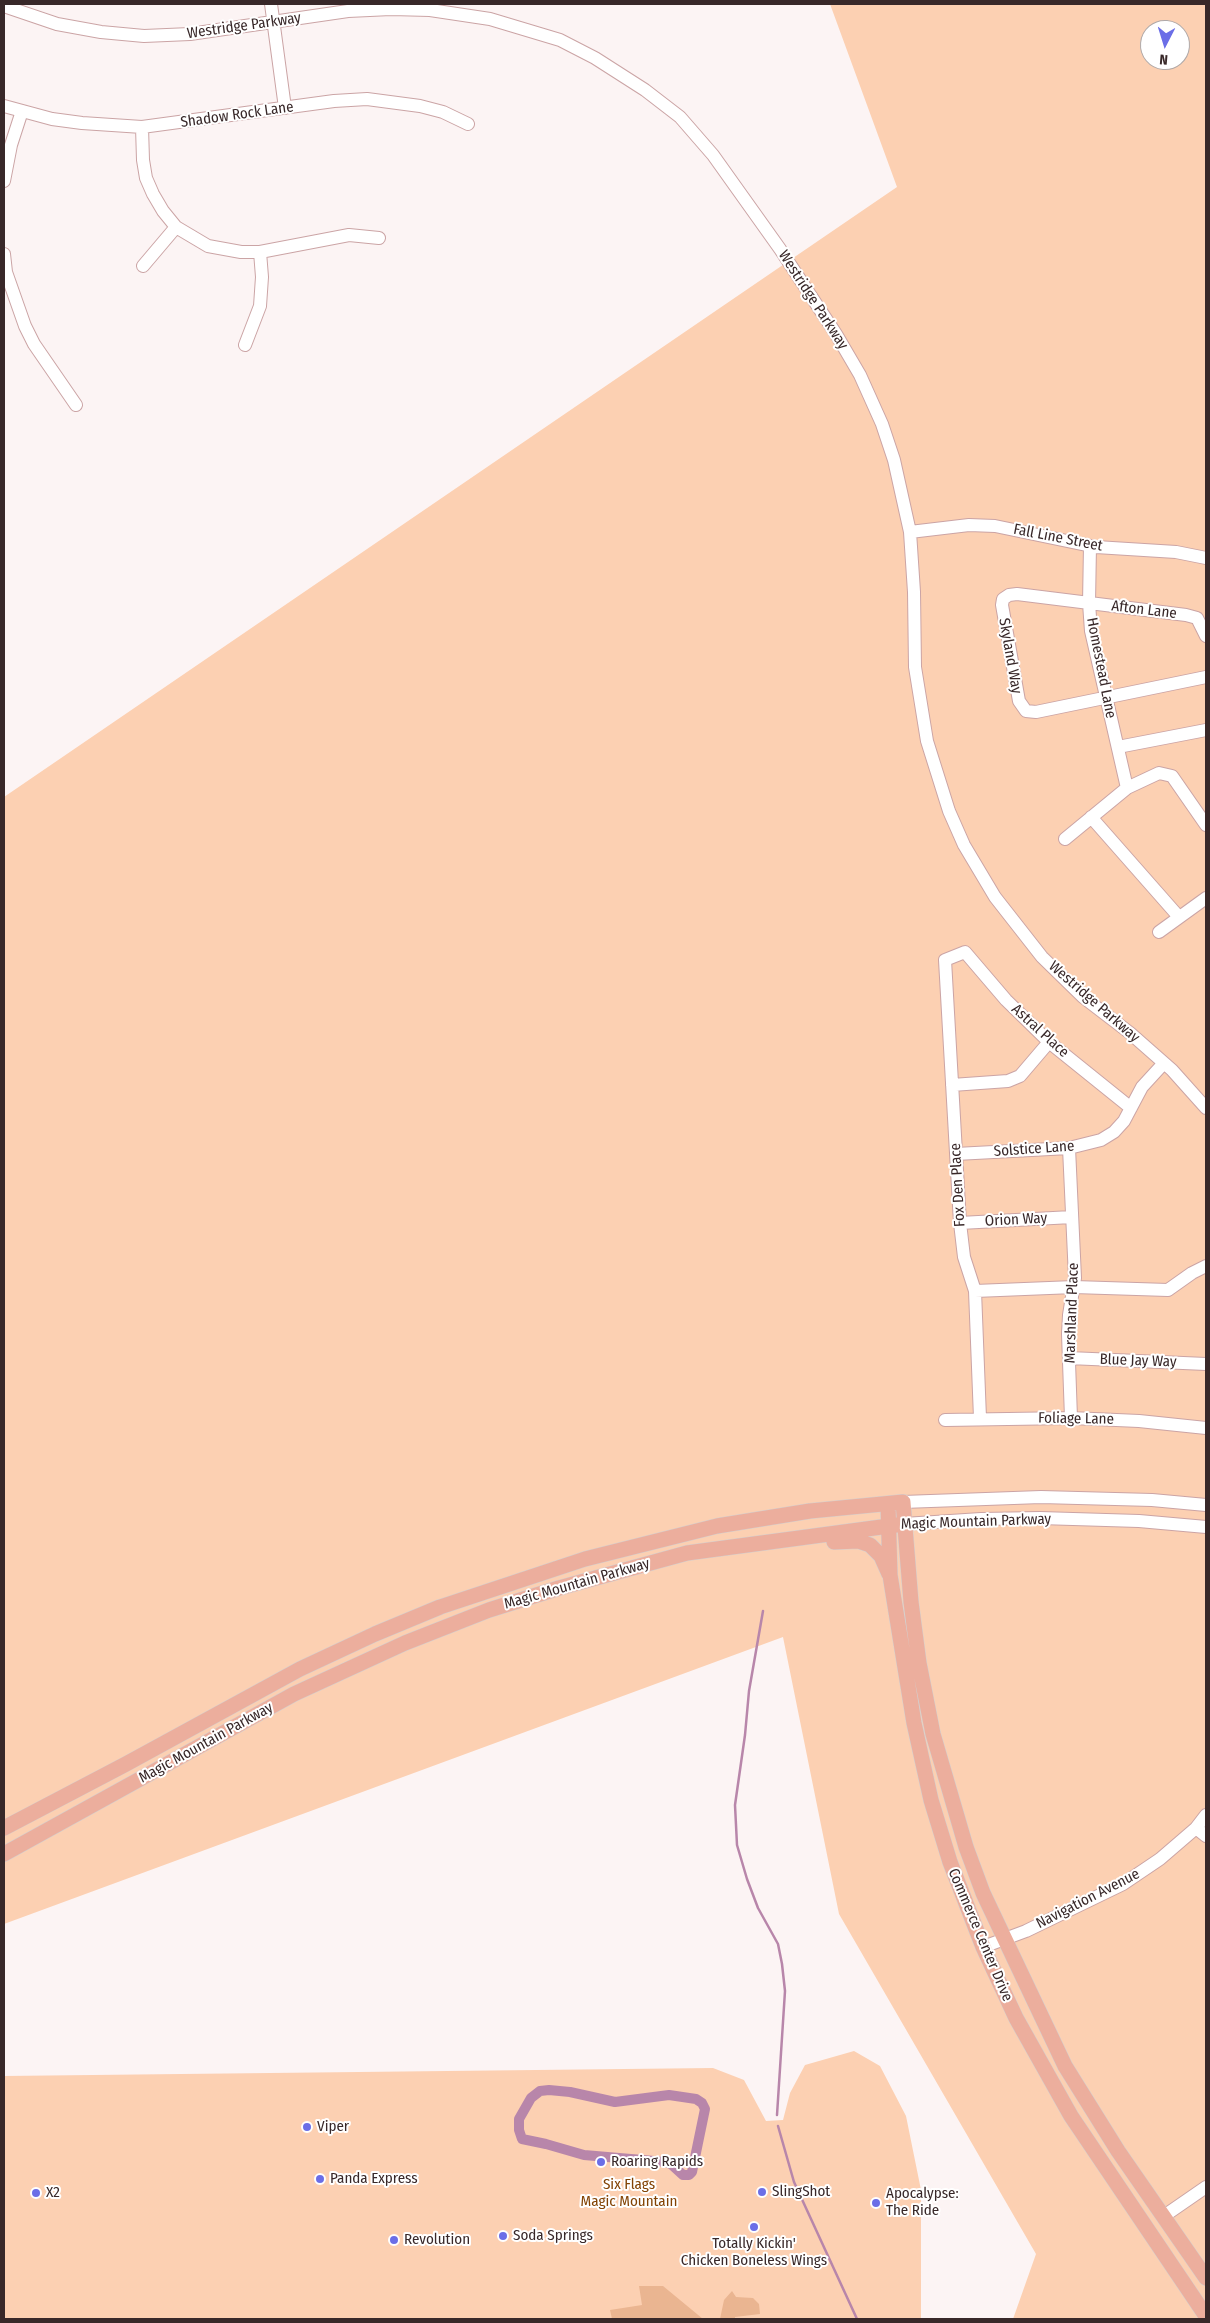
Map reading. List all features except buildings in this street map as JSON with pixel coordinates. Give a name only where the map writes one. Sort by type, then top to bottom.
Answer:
[{"type":"main road","name":"Magic Mountain Parkway","points":[[4,1828],[300,1669],[375,1634],[440,1607],[585,1559],[698,1531],[810,1511],[903,1502]]},
{"type":"main road","name":"Commerce Center Drive","points":[[903,1502],[911,1602],[919,1664],[933,1734],[966,1847],[1004,1939],[1064,2066],[1118,2151],[1206,2278]]},
{"type":"main road","name":"Commerce Center Drive","points":[[888,1504],[890,1575],[906,1680],[931,1800],[950,1862],[983,1947],[1016,2018],[1070,2116],[1206,2316]]},
{"type":"main road","name":"Magic Mountain Parkway","points":[[4,1854],[267,1708],[405,1643],[489,1610],[636,1566],[704,1550],[800,1536],[904,1524]]},
{"type":"main road","points":[[800,1536],[827,1542],[849,1540],[865,1543],[876,1550],[890,1575]]},
{"type":"street","points":[[271,4],[285,108]]},
{"type":"street","name":"Westridge Parkway","points":[[4,6],[57,24],[101,32],[144,36],[190,34],[348,11],[430,10],[490,19],[560,40],[595,58],[645,90],[680,117],[713,155],[742,194],[836,334],[860,375],[882,424],[894,460],[910,532],[913,561],[915,658],[918,694],[927,741],[949,811],[964,845],[1005,911],[1042,957],[1083,997],[1130,1033],[1164,1063],[1206,1108]]},
{"type":"street","name":"Shadow Rock Lane","points":[[4,106],[82,123],[142,127],[334,101],[366,99],[394,101],[443,112],[468,124]]},
{"type":"street","points":[[4,181],[11,145],[22,111]]},
{"type":"street","points":[[142,127],[143,160],[146,178],[163,211],[176,227],[208,246],[241,252],[260,252],[349,235],[379,238]]},
{"type":"street","points":[[143,266],[176,227]]},
{"type":"street","points":[[245,345],[260,306],[262,277],[260,252]]},
{"type":"street","points":[[4,254],[6,272],[25,326],[34,344],[76,405]]},
{"type":"street","name":"Fall Line Street","points":[[910,532],[969,525],[995,526],[1090,546],[1176,552],[1206,558]]},
{"type":"street","name":"Homestead Lane","points":[[1090,546],[1089,603],[1091,631],[1127,788]]},
{"type":"street","name":"Afton Lane","points":[[1003,599],[1009,595],[1016,594],[1186,615],[1197,618],[1206,636]]},
{"type":"street","name":"Skyland Way","points":[[1003,599],[1002,613],[1019,701],[1026,711],[1036,712],[1106,698]]},
{"type":"street","points":[[1106,698],[1206,677]]},
{"type":"street","points":[[1118,747],[1206,730]]},
{"type":"street","points":[[1065,839],[1127,788],[1153,775],[1166,773],[1176,780],[1206,825]]},
{"type":"street","points":[[1091,817],[1179,917]]},
{"type":"street","points":[[1159,932],[1206,898]]},
{"type":"street","name":"Astral Place","points":[[955,956],[965,952],[1006,1000],[1049,1042],[1131,1108]]},
{"type":"street","name":"Fox Den Place","points":[[955,956],[945,960],[960,1223],[964,1257],[975,1291],[980,1418]]},
{"type":"street","points":[[952,1086],[1008,1081],[1020,1076],[1049,1042]]},
{"type":"street","name":"Solstice Lane","points":[[956,1154],[1069,1148],[1101,1140],[1114,1132],[1124,1121],[1142,1087],[1164,1063]]},
{"type":"street","name":"Marshland Place","points":[[1069,1148],[1074,1287],[1068,1315],[1071,1418]]},
{"type":"street","name":"Orion Way","points":[[960,1223],[1072,1217]]},
{"type":"street","points":[[975,1291],[1074,1287],[1168,1290],[1192,1273],[1206,1266]]},
{"type":"street","name":"Blue Jay Way","points":[[1069,1358],[1206,1364]]},
{"type":"street","name":"Foliage Lane","points":[[945,1420],[1071,1418],[1140,1421],[1206,1428]]},
{"type":"street","name":"Magic Mountain Parkway","points":[[903,1502],[1049,1497],[1152,1500],[1206,1505]]},
{"type":"street","name":"Magic Mountain Parkway","points":[[904,1524],[981,1519],[1040,1518],[1139,1521],[1206,1527]]},
{"type":"street","name":"Navigation Avenue","points":[[983,1947],[1077,1908],[1123,1884],[1201,1832],[1206,1815]]},
{"type":"street","points":[[1164,2216],[1204,2193]]},
{"type":"green space","points":[[830,4],[1206,4],[1206,2319],[1013,2319],[1036,2254],[839,1914],[783,1637],[4,1924],[4,797],[897,187]]},
{"type":"green space","name":"Six Flags Magic Mountain","points":[[854,2051],[880,2066],[906,2116],[921,2190],[921,2319],[4,2319],[4,2076],[713,2068],[744,2080],[766,2121],[783,2120],[790,2093],[805,2065]]},
{"type":"shaded area","points":[[639,2286],[663,2286],[703,2319],[612,2319],[610,2310],[642,2305]]},
{"type":"shaded area","points":[[732,2291],[736,2297],[753,2298],[759,2304],[760,2314],[735,2317],[735,2319],[720,2319],[724,2300]]},
{"type":"waterway","points":[[763,1611],[749,1691],[735,1805],[737,1845],[747,1879],[758,1908],[778,1944],[782,1964],[785,1991],[777,2115]]},
{"type":"waterway","name":"Roaring Rapids","points":[[549,2090],[570,2092],[615,2102],[669,2095],[696,2099],[702,2103],[705,2109],[692,2172],[689,2175],[683,2175],[666,2162],[584,2155],[522,2139],[519,2130],[519,2119],[531,2098],[540,2091],[549,2090]]},
{"type":"waterway","points":[[778,2126],[794,2182],[857,2319]]},
{"type":"place","name":"Viper","points":[[307,2127]]},
{"type":"place","name":"Roaring Rapids","points":[[601,2162]]},
{"type":"place","name":"Panda Express","points":[[320,2179]]},
{"type":"place","name":"SlingShot","points":[[762,2192]]},
{"type":"place","name":"X2","points":[[36,2193]]},
{"type":"place","name":"Apocalypse: The Ride","points":[[876,2203]]},
{"type":"place","name":"Totally Kickin' Chicken Boneless Wings","points":[[754,2227]]},
{"type":"place","name":"Soda Springs","points":[[503,2236]]},
{"type":"place","name":"Revolution","points":[[394,2240]]}]
